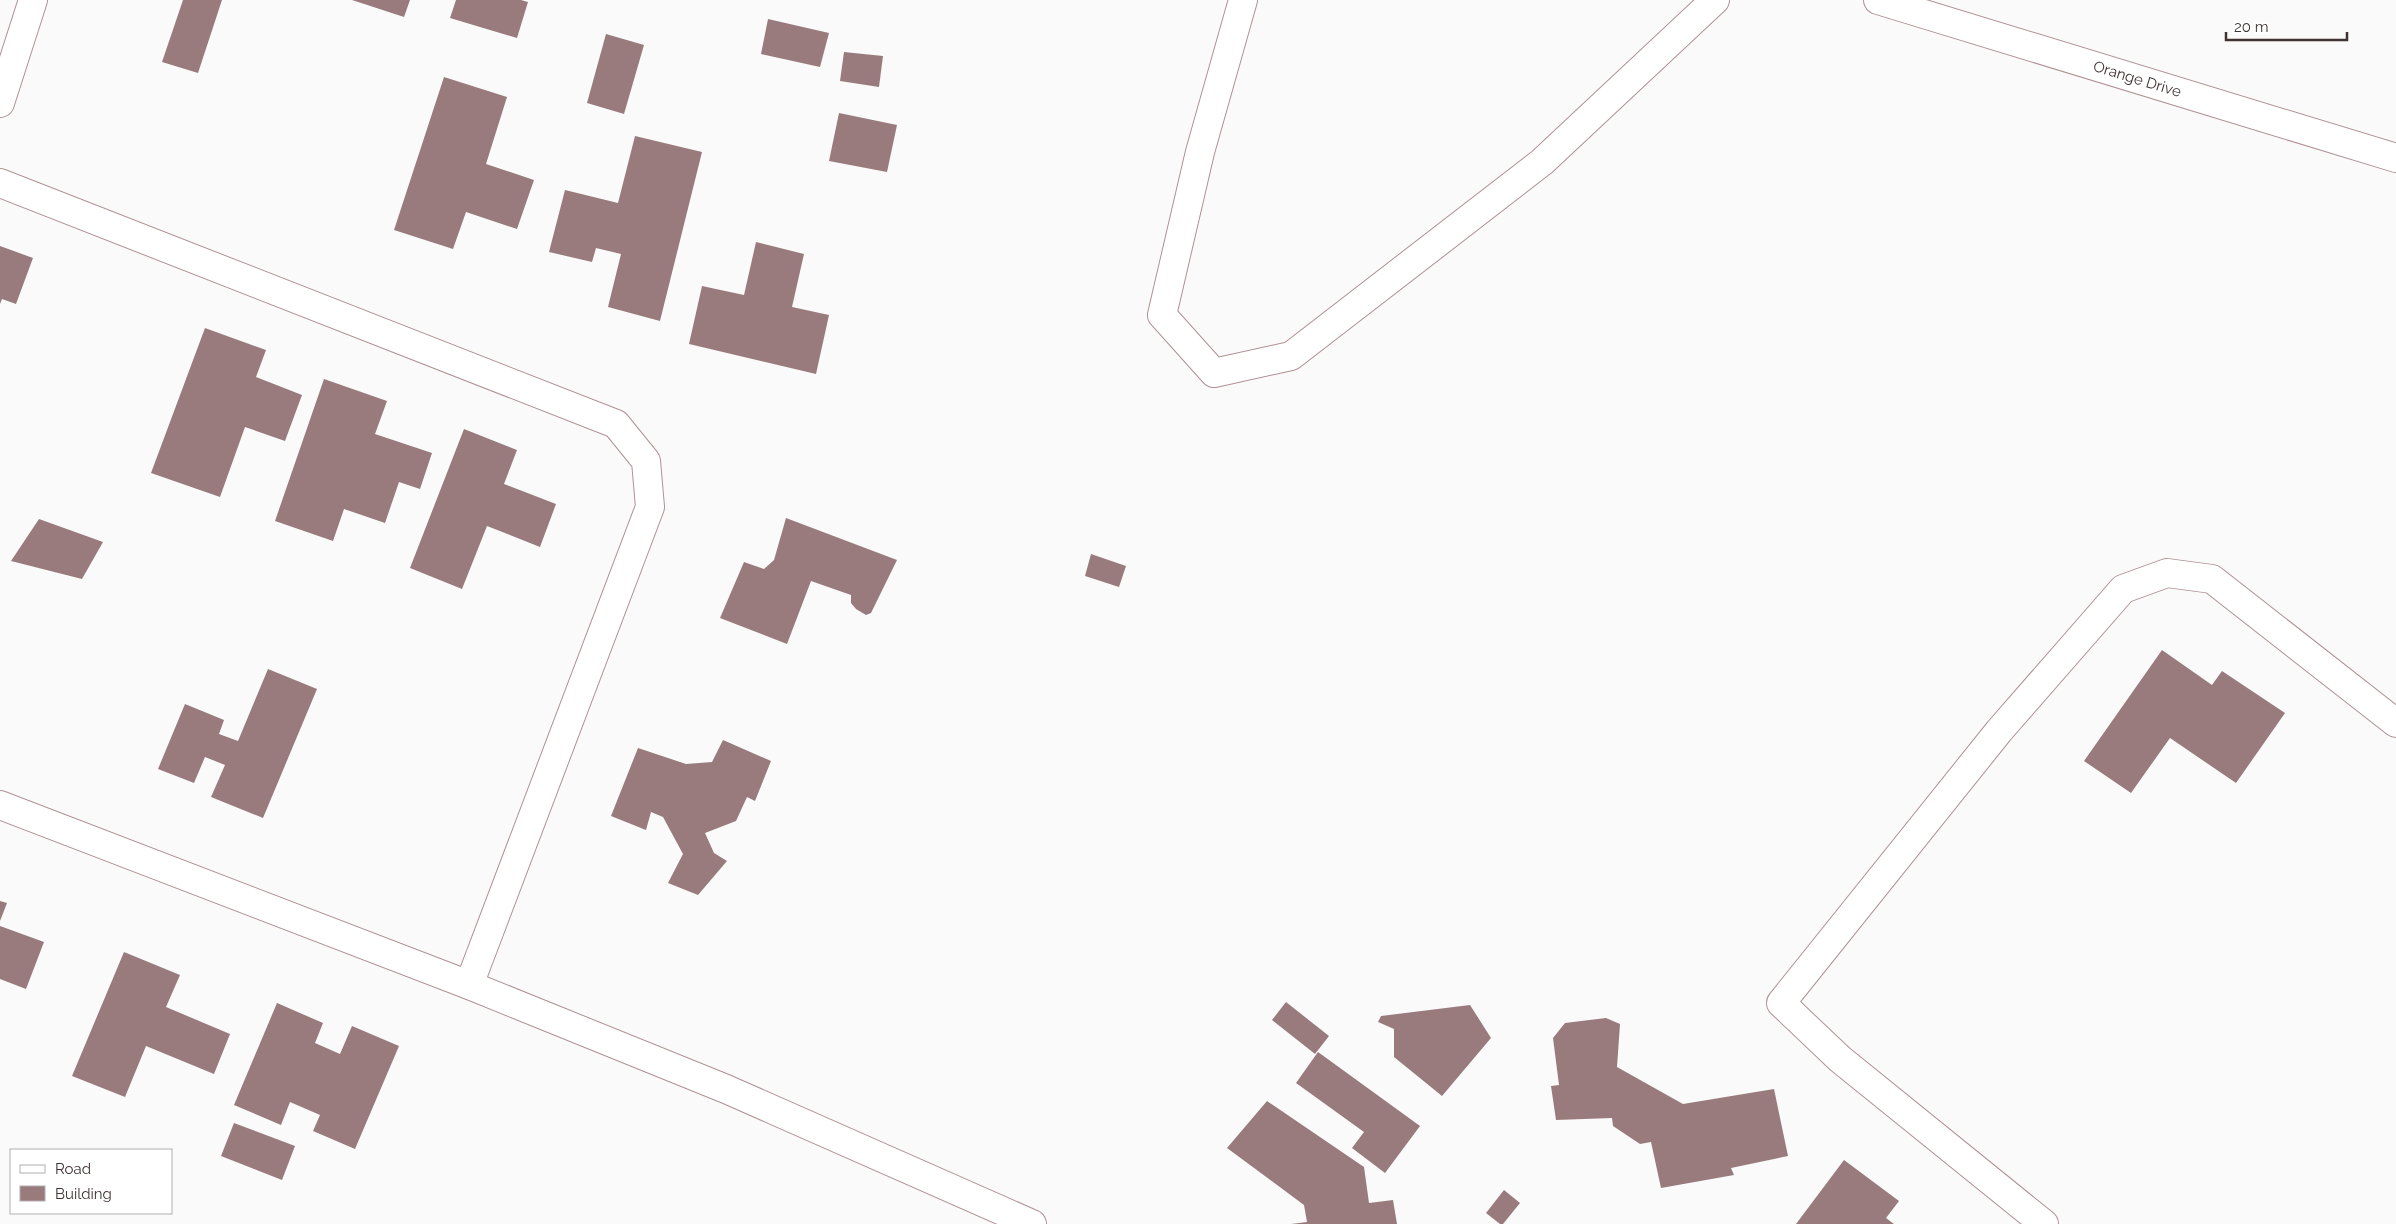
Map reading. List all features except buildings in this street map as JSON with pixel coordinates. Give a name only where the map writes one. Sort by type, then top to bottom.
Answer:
[{"type":"street","points":[[0,103],[33,0]]},
{"type":"street","points":[[1242,0],[1200,152],[1162,316],[1214,373],[1291,356],[1542,162],[1715,0]]},
{"type":"street","name":"Orange Drive","points":[[1878,0],[2396,158]]},
{"type":"street","points":[[0,183],[616,424],[646,461],[650,507],[469,985]]},
{"type":"street","points":[[2044,1224],[1840,1059],[1781,1003],[1999,731],[2123,589],[2167,573],[2212,579],[2396,722]]},
{"type":"street","points":[[0,805],[469,985],[726,1089],[1032,1224]]}]
